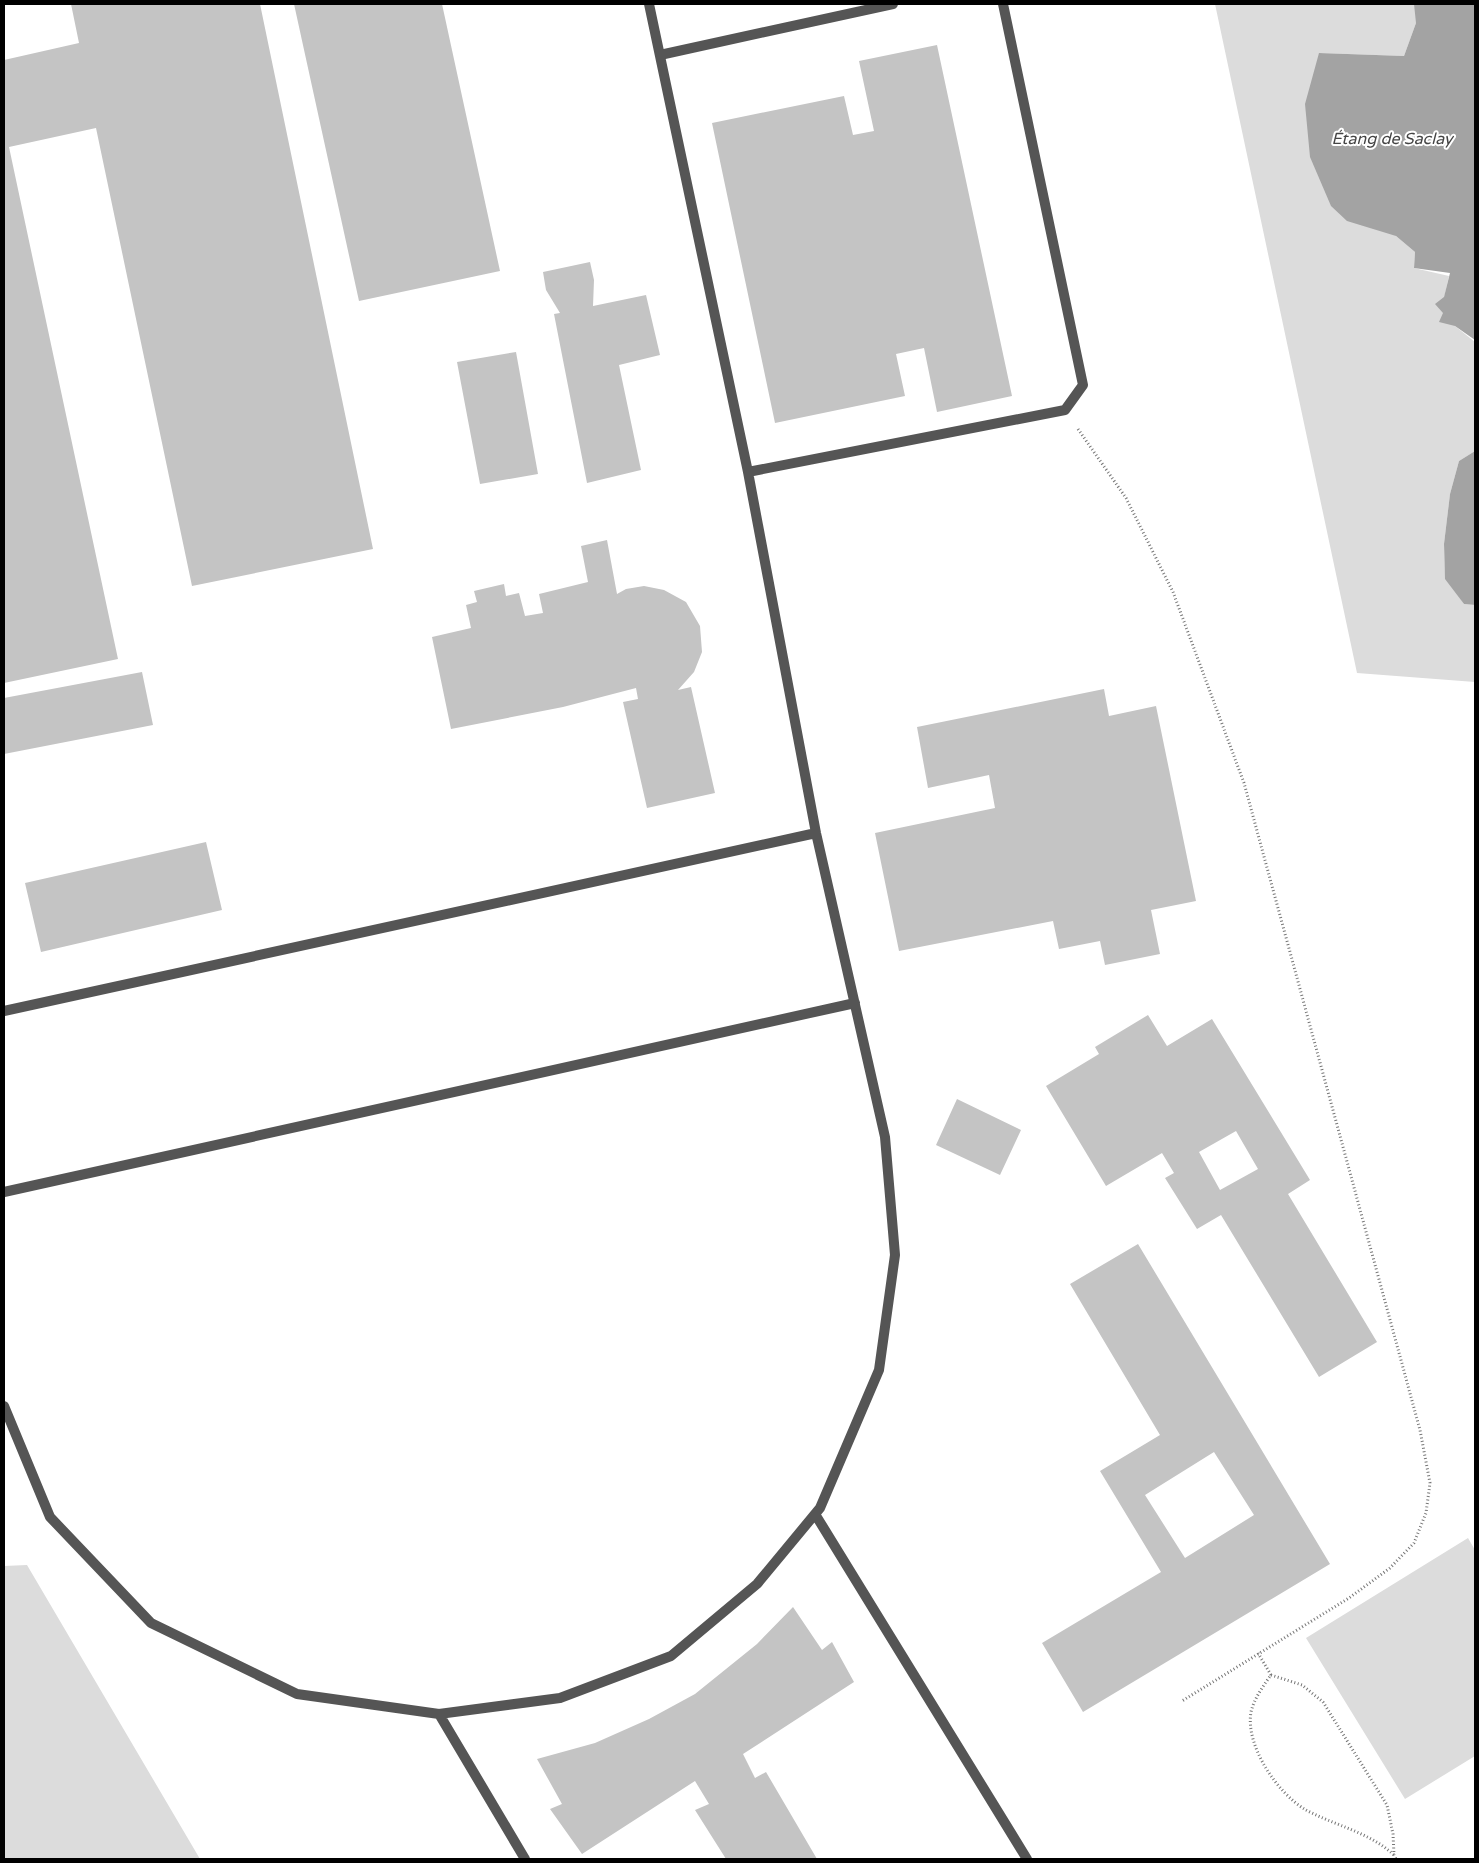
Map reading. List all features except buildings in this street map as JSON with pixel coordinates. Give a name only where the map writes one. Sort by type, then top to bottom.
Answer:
[{"type":"lane","points":[[4,1406],[50,1517],[151,1623],[297,1694],[439,1714],[560,1698],[671,1656],[757,1584],[820,1508],[879,1370],[895,1255],[885,1137],[816,833],[748,472],[649,4]]},
{"type":"lane","points":[[660,55],[893,4]]},
{"type":"lane","points":[[748,472],[1065,410],[1083,385],[1003,4]]},
{"type":"lane","points":[[4,1011],[816,833]]},
{"type":"lane","points":[[4,1192],[855,1003]]},
{"type":"lane","points":[[815,1514],[1027,1859]]},
{"type":"lane","points":[[439,1714],[525,1859]]},
{"type":"path","points":[[1065,410],[1126,498],[1174,592],[1244,783],[1420,1430],[1430,1483],[1426,1513],[1414,1543],[1390,1568],[1349,1598],[1182,1701]]},
{"type":"path","points":[[1258,1653],[1271,1675],[1302,1685],[1323,1702],[1387,1805],[1394,1834],[1394,1855]]},
{"type":"path","points":[[1271,1675],[1260,1690],[1252,1711],[1250,1727],[1257,1749],[1272,1780],[1293,1801],[1306,1810],[1381,1844],[1396,1859]]},
{"type":"shaded area","points":[[1215,4],[1427,4],[1416,23],[1404,56],[1319,53],[1396,236],[1415,252],[1414,268],[1449,276],[1444,298],[1455,326],[1475,342],[1475,451],[1459,461],[1450,494],[1444,544],[1445,575],[1464,604],[1475,605],[1475,682],[1357,673]]},
{"type":"shaded area","points":[[1468,1538],[1475,1550],[1475,1756],[1405,1799],[1306,1638]]},
{"type":"shaded area","points":[[27,1565],[200,1859],[4,1859],[4,1566]]},
{"type":"water","name":"Étang de Saclay","points":[[1414,4],[1475,4],[1475,340],[1455,326],[1439,322],[1443,313],[1435,304],[1444,297],[1450,273],[1414,268],[1415,252],[1396,236],[1347,221],[1331,206],[1310,157],[1305,104],[1319,53],[1404,56],[1416,23]]},
{"type":"water","points":[[1475,451],[1475,605],[1464,604],[1445,579],[1444,544],[1450,494],[1459,461]]}]
